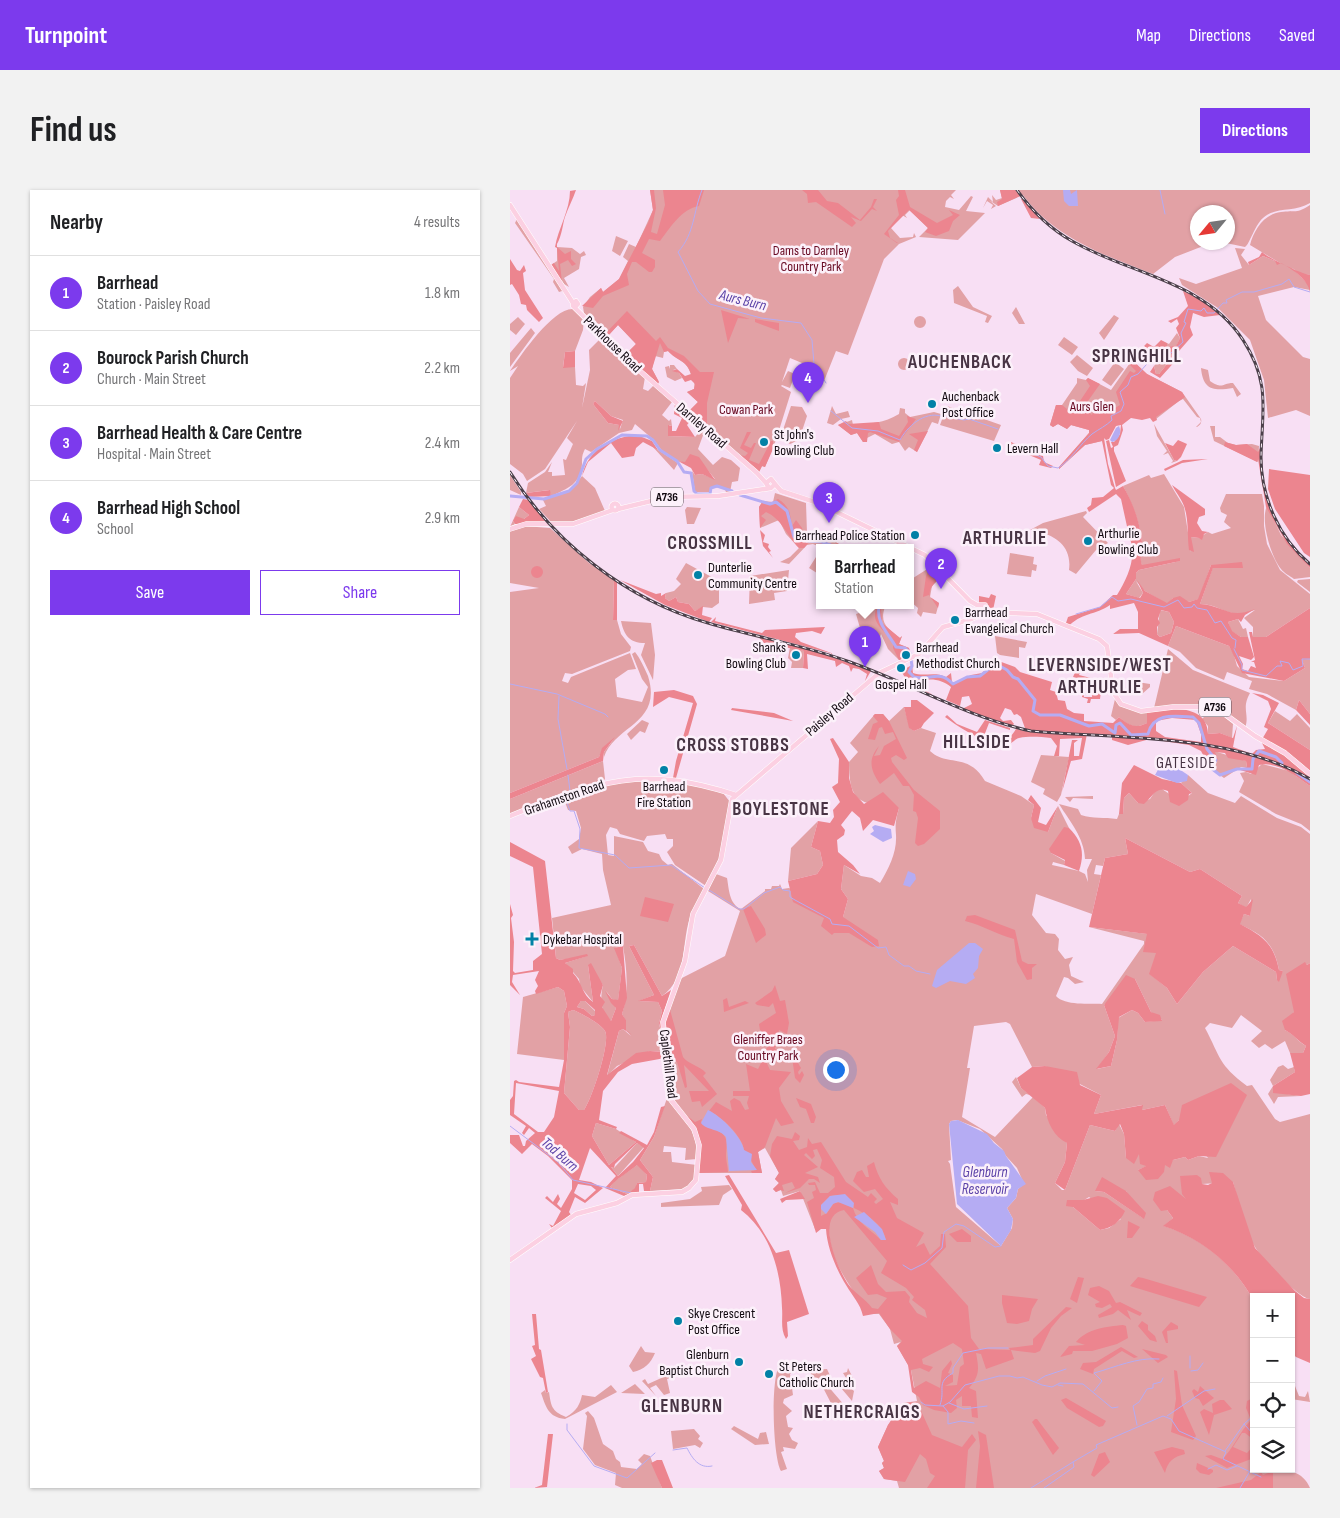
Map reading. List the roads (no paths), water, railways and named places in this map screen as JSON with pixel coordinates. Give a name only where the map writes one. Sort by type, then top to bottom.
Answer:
[{"type":"main road","name":"Parkhouse Road","points":[[510,206],[580,311],[647,376]]},
{"type":"main road","name":"Darnley Road","points":[[647,376],[757,473],[768,486]]},
{"type":"main road","name":"Darnley Road","points":[[757,473],[770,479]]},
{"type":"main road","points":[[768,486],[770,479],[774,480],[780,492],[818,503],[903,544]]},
{"type":"main road","points":[[768,486],[775,484]]},
{"type":"main road","points":[[768,486],[781,494],[812,504],[897,544]]},
{"type":"main road","name":"A736","points":[[510,529],[526,524],[568,525],[607,512],[615,507],[625,507],[668,497],[709,497],[768,486]]},
{"type":"main road","points":[[914,549],[935,562],[970,601],[986,605],[995,612]]},
{"type":"main road","points":[[914,552],[929,561],[967,601],[984,611],[986,605]]},
{"type":"main road","name":"A736","points":[[984,611],[1037,614],[1100,640],[1108,647],[1113,692],[1121,704],[1144,711],[1173,707],[1215,707],[1252,735],[1286,753],[1310,774]]},
{"type":"main road","name":"Paisley Road","points":[[736,795],[881,672],[921,652],[943,627],[978,616],[984,611]]},
{"type":"main road","name":"Grahamston Road","points":[[510,816],[576,791],[626,779],[654,777],[683,780],[736,795]]},
{"type":"main road","name":"Caplethill Road","points":[[510,1260],[576,1214],[617,1203],[632,1195],[682,1192],[690,1188],[696,1180],[699,1145],[697,1134],[674,1106],[670,1096],[663,1022],[685,961],[693,914],[722,860],[731,802],[736,795]]},
{"type":"water","points":[[1063,190],[1070,190],[1071,194],[1077,190],[1078,206],[1069,206],[1064,201]]},
{"type":"water","points":[[1119,426],[1119,436],[1112,442],[1110,440]]},
{"type":"water","points":[[1164,759],[1188,775],[1187,781],[1177,783],[1155,775]]},
{"type":"water","points":[[875,825],[891,829],[892,838],[883,842],[870,834],[874,831],[872,827]]},
{"type":"water","points":[[908,871],[915,874],[916,879],[910,887],[903,885]]},
{"type":"water","points":[[969,943],[975,943],[983,949],[979,956],[978,968],[973,974],[975,978],[966,984],[950,981],[936,988],[932,986],[937,970]]},
{"type":"water","points":[[708,1110],[725,1122],[735,1133],[744,1150],[752,1154],[751,1162],[757,1170],[729,1171],[726,1137],[701,1123]]},
{"type":"water","name":"Glenburn Reservoir","points":[[958,1120],[987,1134],[1004,1151],[1026,1184],[1018,1189],[1016,1198],[1007,1208],[1013,1219],[1011,1230],[1001,1246],[957,1204],[949,1124],[951,1121]]},
{"type":"water","points":[[845,1194],[854,1203],[853,1208],[838,1202],[833,1204],[826,1214],[821,1209],[821,1205],[830,1196]]},
{"type":"water","points":[[864,1212],[882,1229],[886,1240],[881,1240],[875,1232],[854,1217]]},
{"type":"waterway","name":"Aurs Burn","points":[[702,190],[691,230],[684,245],[678,252],[698,291],[710,304],[761,318],[801,323],[812,340],[814,364],[826,383]]},
{"type":"waterway","points":[[1160,190],[1165,214]]},
{"type":"waterway","name":"Aurs Burn","points":[[1012,445],[1041,457],[1048,466],[1058,468],[1092,434],[1112,420],[1111,416],[1121,411],[1124,404],[1120,392],[1128,385],[1131,377],[1138,374],[1162,347],[1170,354],[1183,342],[1181,333],[1186,323],[1184,322],[1188,309],[1201,311],[1204,308],[1207,313],[1214,313],[1223,303],[1227,303],[1226,300],[1242,292],[1254,292],[1282,284],[1289,279],[1294,287],[1310,292]]},
{"type":"waterway","name":"Aurs Burn","points":[[831,411],[852,428],[878,431],[900,440],[907,430],[922,418],[935,415],[941,416]]},
{"type":"waterway","name":"Aurs Burn","points":[[943,416],[964,420],[969,419],[998,429]]},
{"type":"waterway","points":[[510,496],[544,499],[569,491],[577,483],[586,459],[597,449],[622,435],[647,436],[653,440],[660,450],[677,461],[684,472],[691,473],[694,491],[697,494],[710,494],[711,488],[717,486],[732,491]]},
{"type":"waterway","points":[[740,495],[770,504],[776,502],[787,511],[794,537],[803,541],[827,544]]},
{"type":"waterway","points":[[1076,614],[1100,607],[1112,597],[1118,601],[1131,599],[1164,607],[1178,600],[1184,608],[1192,607],[1194,604],[1197,608],[1207,610],[1215,623],[1221,621],[1232,638],[1236,640],[1235,648]]},
{"type":"waterway","points":[[879,609],[881,623],[896,647],[905,648],[910,653],[912,666],[909,672],[914,677],[939,676],[953,684],[967,677],[980,676],[994,665],[998,665],[1018,679],[1035,700],[1033,711],[1040,715],[1060,715],[1089,726],[1102,724],[1115,733],[1116,725],[1120,723],[1131,735],[1148,734],[1155,722],[1166,717],[1193,717],[1199,723],[1207,749],[1216,760],[1211,768],[1220,775],[1237,769],[1252,769],[1253,759],[1259,751],[1276,757],[1282,763]]},
{"type":"waterway","points":[[1234,649],[1242,665],[1242,670],[1266,676],[1277,666],[1282,666],[1280,661],[1289,663],[1293,670],[1303,666],[1302,659],[1310,659]]},
{"type":"waterway","points":[[510,684],[557,694],[605,714],[608,717]]},
{"type":"waterway","points":[[559,696],[558,719],[567,769]]},
{"type":"waterway","points":[[1297,773],[1310,782]]},
{"type":"waterway","points":[[568,775],[570,791]]},
{"type":"waterway","points":[[565,797],[570,811],[574,811],[580,829],[579,848],[615,855],[629,868],[671,865],[705,888]]},
{"type":"waterway","points":[[709,890],[739,909],[744,909],[764,893],[780,887],[783,890],[790,891],[790,897],[830,919],[832,924],[849,926],[878,948],[886,947],[889,955],[904,966],[930,974]]},
{"type":"waterway","name":"Tod Burn","points":[[510,1126],[558,1162],[573,1180],[631,1193]]},
{"type":"waterway","points":[[903,1265],[911,1270],[925,1263],[942,1248],[944,1232],[956,1224],[964,1226],[995,1247],[1001,1246]]},
{"type":"waterway","points":[[940,1405],[944,1380],[953,1373],[953,1368],[963,1353],[988,1348],[1008,1348]]},
{"type":"waterway","points":[[1190,1356],[1190,1368]]},
{"type":"waterway","points":[[1094,1391],[1102,1381],[1094,1373],[1135,1361],[1159,1359]]},
{"type":"waterway","points":[[1191,1371],[1198,1370],[1203,1363]]},
{"type":"waterway","points":[[1037,1381],[1045,1376],[1066,1369]]},
{"type":"waterway","points":[[921,1402],[925,1405],[943,1406],[950,1402],[965,1385],[999,1376],[1010,1376],[1023,1377],[1052,1387],[1060,1383],[1083,1384],[1112,1408],[1118,1407]]},
{"type":"waterway","points":[[1137,1425],[1133,1406],[1139,1402],[1147,1389],[1153,1388],[1153,1384],[1161,1382],[1163,1378]]},
{"type":"waterway","points":[[1058,1385],[1063,1386]]},
{"type":"waterway","points":[[1167,1416],[1204,1391],[1215,1389]]},
{"type":"waterway","points":[[949,1403],[964,1409],[987,1406]]},
{"type":"waterway","points":[[943,1406],[948,1412],[948,1424],[961,1421],[974,1423]]},
{"type":"waterway","points":[[1044,1488],[1074,1467],[1073,1462],[1097,1448],[1096,1445],[1163,1416],[1171,1419],[1179,1431],[1226,1452],[1223,1459],[1261,1477]]},
{"type":"waterway","points":[[1225,1451],[1250,1419]]},
{"type":"waterway","points":[[567,1424],[567,1430],[594,1466],[627,1478],[655,1453]]},
{"type":"waterway","points":[[1244,1424],[1250,1431]]},
{"type":"waterway","points":[[673,1450],[687,1448],[694,1459],[700,1464],[712,1466]]},
{"type":"waterway","points":[[1031,1488],[1073,1462]]},
{"type":"waterway","points":[[1208,1469],[1216,1465],[1227,1470],[1237,1466]]},
{"type":"waterway","points":[[1240,1488],[1250,1471]]},
{"type":"railway","points":[[1017,190],[1042,218],[1064,236],[1094,252],[1187,291],[1208,304],[1227,320],[1243,340],[1252,355],[1261,384],[1263,397],[1261,457],[1264,487],[1268,502],[1289,542],[1310,564]]},
{"type":"railway","points":[[510,472],[548,522],[595,566],[649,600],[678,613],[726,628],[833,656],[962,709],[1007,725],[1031,731],[1174,741],[1210,746],[1245,753],[1279,764],[1310,779]]},
{"type":"place","name":"Barrhead High School","points":[[808,403]]},
{"type":"place","name":"Auchenback Post Office","points":[[932,404]]},
{"type":"place","name":"St John's Bowling Club","points":[[764,442]]},
{"type":"place","name":"Levern Hall","points":[[997,448]]},
{"type":"place","name":"Barrhead Health & Care Centre","points":[[829,523]]},
{"type":"place","name":"Barrhead Police Station","points":[[915,535]]},
{"type":"place","name":"Arthurlie Bowling Club","points":[[1088,541]]},
{"type":"place","name":"Dunterlie Community Centre","points":[[698,575]]},
{"type":"place","name":"Bourock Parish Church","points":[[941,589]]},
{"type":"place","name":"Barrhead Evangelical Church","points":[[955,620]]},
{"type":"place","name":"Shanks Bowling Club","points":[[796,655]]},
{"type":"place","name":"Barrhead Methodist Church","points":[[906,655]]},
{"type":"place","name":"Barrhead","points":[[865,667]]},
{"type":"place","name":"Gospel Hall","points":[[901,668]]},
{"type":"place","name":"Barrhead Fire Station","points":[[664,770]]},
{"type":"place","name":"Dykebar Hospital","points":[[532,939]]},
{"type":"place","name":"Skye Crescent Post Office","points":[[678,1321]]},
{"type":"place","name":"Glenburn Baptist Church","points":[[739,1362]]},
{"type":"place","name":"St Peters Catholic Church","points":[[769,1374]]},
{"type":"district","name":"SPRINGHILL","points":[[1137,355]]},
{"type":"district","name":"AUCHENBACK","points":[[960,361]]},
{"type":"district","name":"ARTHURLIE","points":[[1005,537]]},
{"type":"district","name":"CROSSMILL","points":[[710,542]]},
{"type":"district","name":"LEVERNSIDE/WEST ARTHURLIE","points":[[1100,675]]},
{"type":"district","name":"HILLSIDE","points":[[977,741]]},
{"type":"district","name":"CROSS STOBBS","points":[[733,744]]},
{"type":"district","name":"GATESIDE","points":[[1186,762]]},
{"type":"district","name":"BOYLESTONE","points":[[781,808]]},
{"type":"district","name":"GLENBURN","points":[[682,1405]]},
{"type":"district","name":"NETHERCRAIGS","points":[[862,1411]]},
{"type":"park label","name":"Dams to Darnley Country Park","points":[[811,258]]},
{"type":"park label","name":"Aurs Glen","points":[[1092,406]]},
{"type":"park label","name":"Cowan Park","points":[[746,409]]},
{"type":"park label","name":"Gleniffer Braes Country Park","points":[[768,1048]]}]
